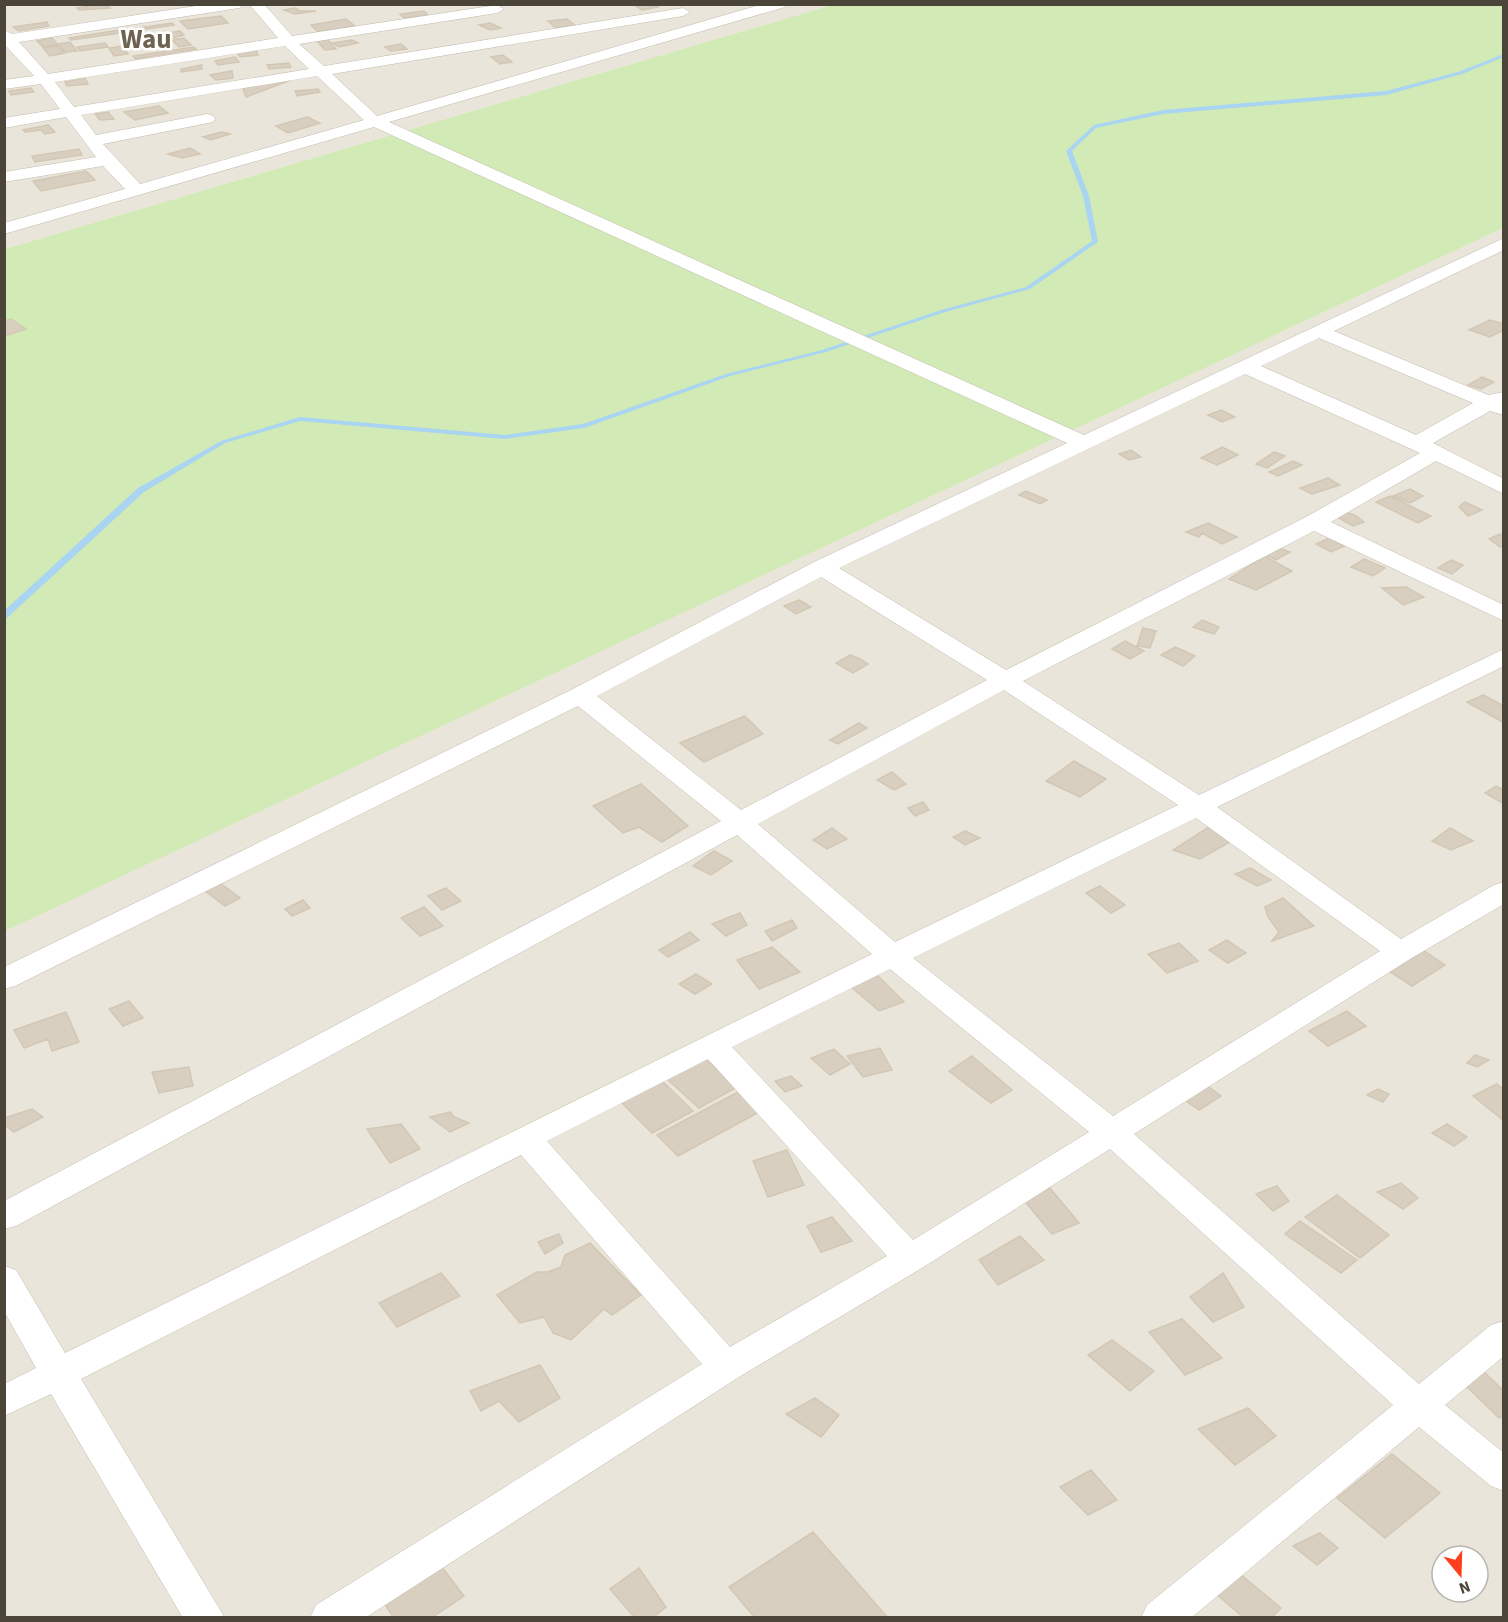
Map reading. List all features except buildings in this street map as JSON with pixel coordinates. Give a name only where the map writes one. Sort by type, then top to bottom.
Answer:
[{"type":"street","points":[[6,38],[239,4]]},
{"type":"street","points":[[255,4],[289,42],[374,121],[1081,441]]},
{"type":"street","points":[[666,4],[709,24]]},
{"type":"street","points":[[4,229],[780,4]]},
{"type":"street","points":[[4,85],[498,9]]},
{"type":"street","points":[[4,123],[683,12]]},
{"type":"street","points":[[527,25],[591,59]]},
{"type":"street","points":[[6,38],[45,79],[107,160],[135,190]]},
{"type":"street","points":[[92,141],[207,119]]},
{"type":"street","points":[[4,177],[107,160]]},
{"type":"street","points":[[4,979],[580,695],[822,567],[1081,441],[1503,243]]},
{"type":"street","points":[[1318,331],[1499,403]]},
{"type":"street","points":[[1244,366],[1426,448],[1503,488]]},
{"type":"street","points":[[4,1217],[1005,680],[1314,522],[1499,403]]},
{"type":"street","points":[[1314,522],[1503,614]]},
{"type":"street","points":[[822,567],[1005,680],[1196,806],[1400,952]]},
{"type":"street","points":[[4,1401],[891,955],[1503,656]]},
{"type":"street","points":[[580,695],[739,822],[891,955],[1112,1133],[1418,1405],[1503,1475]]},
{"type":"street","points":[[330,1617],[726,1367],[910,1259],[1400,952],[1503,891]]},
{"type":"street","points":[[712,1044],[910,1259]]},
{"type":"street","points":[[525,1138],[726,1367]]},
{"type":"street","points":[[4,1279],[205,1617]]},
{"type":"street","points":[[1161,1617],[1503,1335]]},
{"type":"shaded area","points":[[5,5],[832,5],[5,249]]},
{"type":"shaded area","points":[[1503,228],[1503,1617],[5,1617],[4,931]]},
{"type":"green space","points":[[832,5],[1503,5],[1503,228],[5,931],[5,249]]},
{"type":"waterway","points":[[4,616],[141,490],[223,442],[300,419],[505,437],[584,426],[728,375],[824,351],[943,311],[1028,288],[1095,242],[1086,196],[1069,151],[1094,127],[1163,112],[1386,93],[1460,73],[1504,55]]},
{"type":"district","name":"Wau","points":[[146,39]]}]
